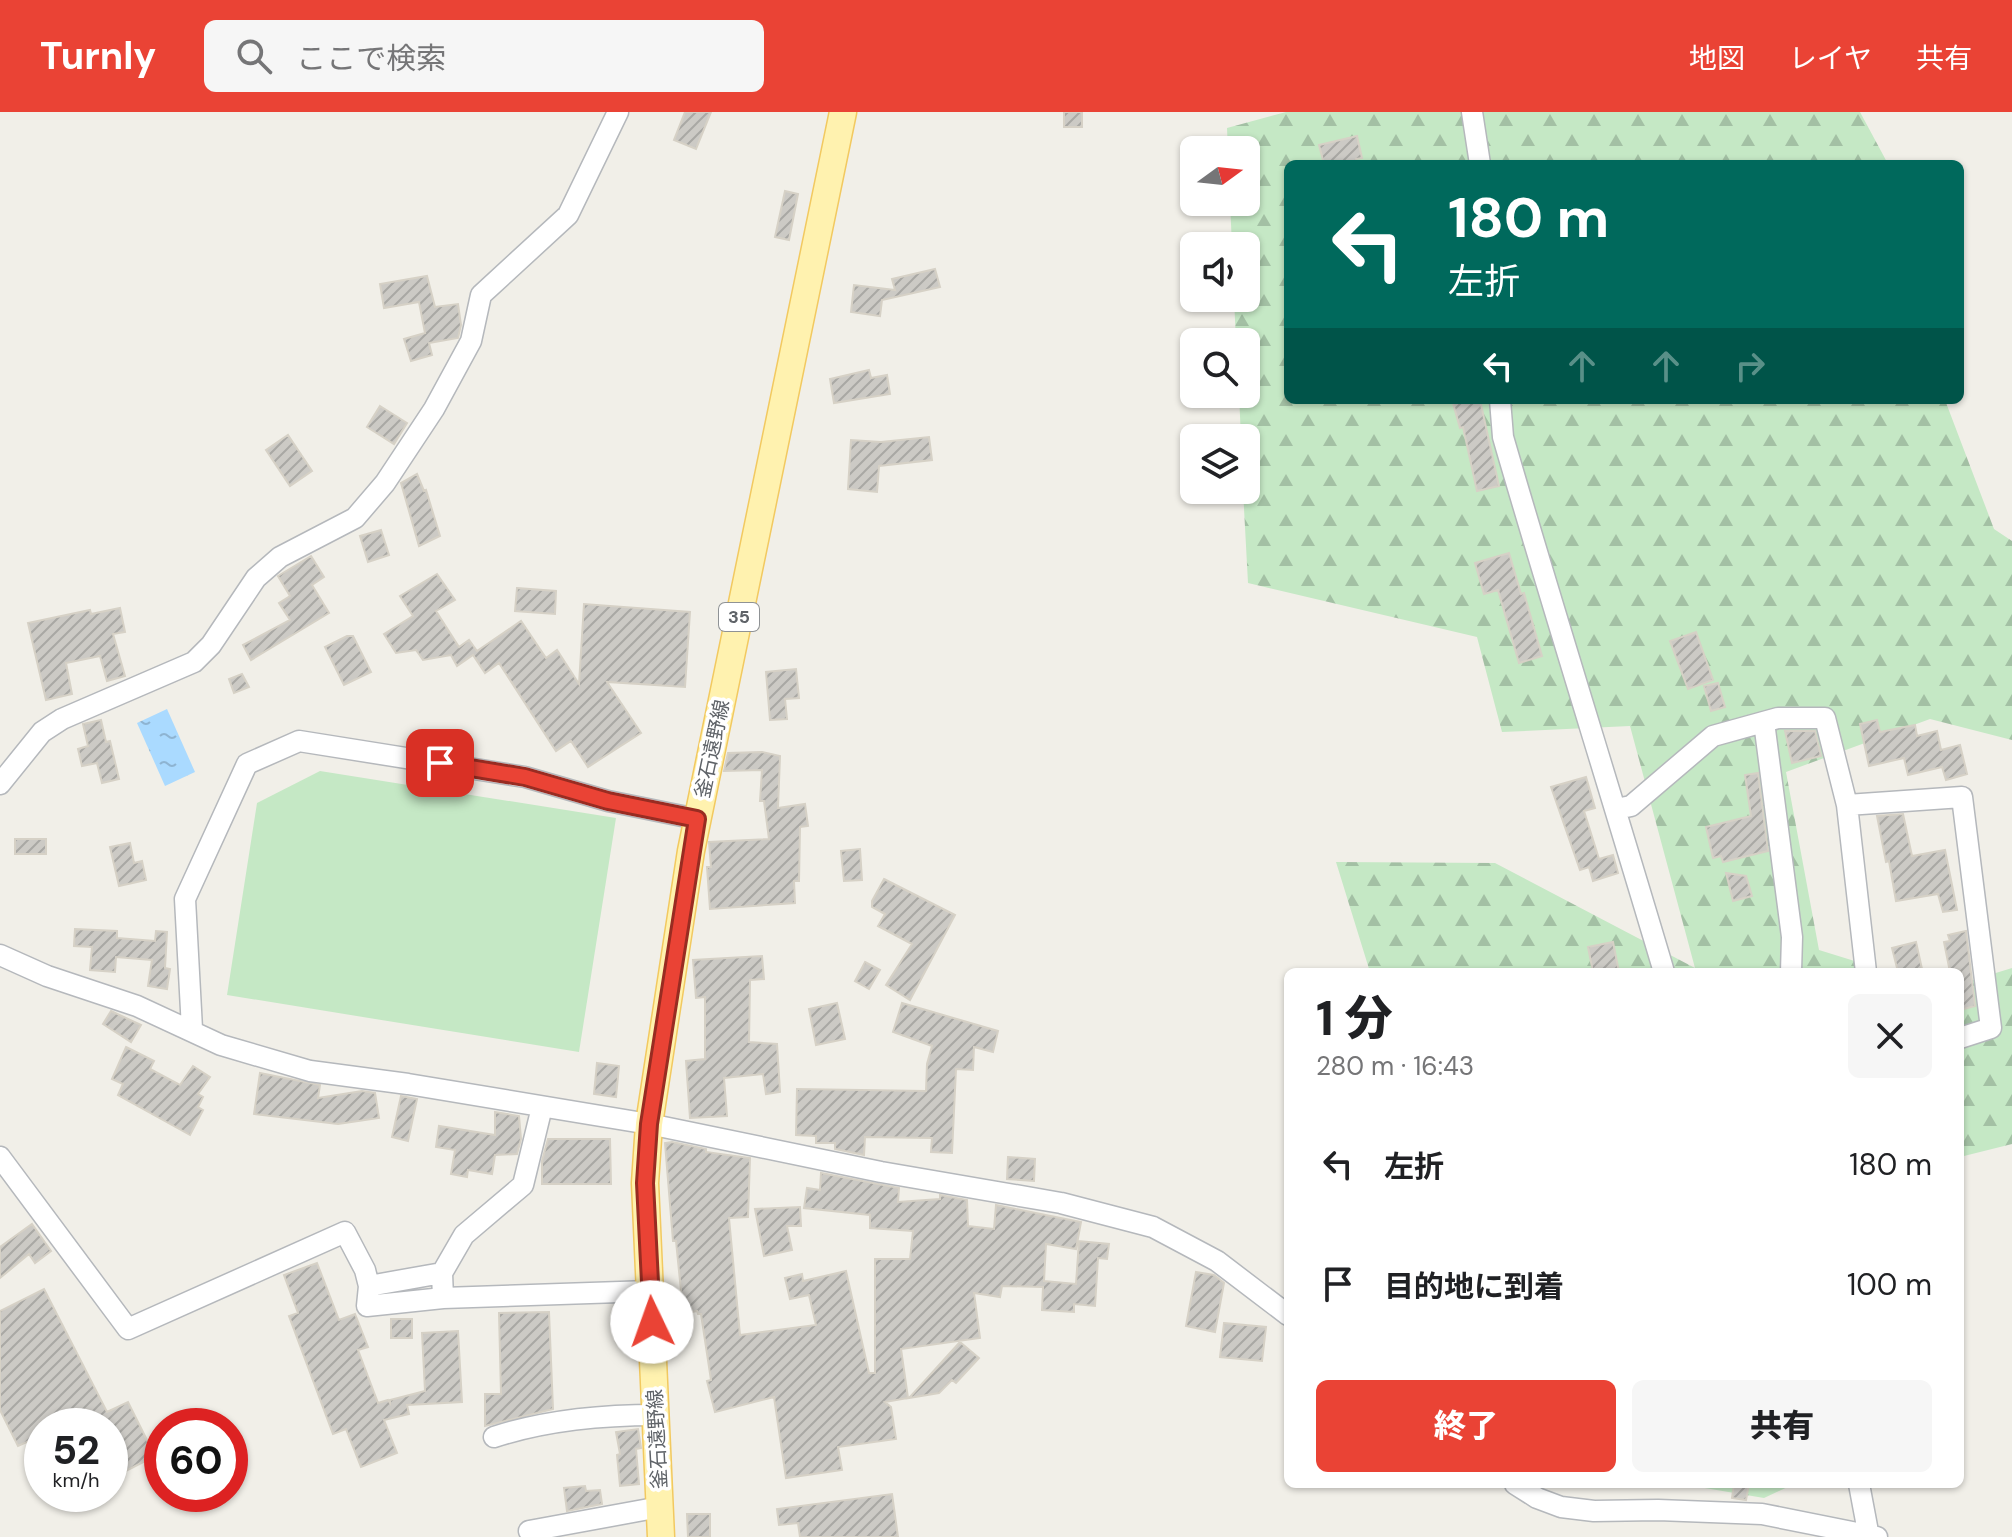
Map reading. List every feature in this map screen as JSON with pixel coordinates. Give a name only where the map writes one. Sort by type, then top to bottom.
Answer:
[{"type":"main road","name":"釜石遠野線","points":[[661,1537],[645,1183],[649,1124],[697,819],[843,112]]},
{"type":"street","points":[[0,784],[42,732],[62,719],[140,688],[194,662],[211,645],[256,578],[280,557],[355,518],[385,483],[434,409],[471,341],[481,295],[568,215],[618,112]]},
{"type":"street","points":[[1472,112],[1479,160]]},
{"type":"street","points":[[1500,404],[1503,437],[1569,665],[1663,968]]},
{"type":"street","points":[[1616,809],[1631,806],[1713,736],[1778,718],[1825,718],[1847,805],[1866,968]]},
{"type":"street","points":[[1764,722],[1792,937],[1791,968]]},
{"type":"street","points":[[192,1029],[185,899],[247,764],[299,741],[525,777],[608,801],[697,819]]},
{"type":"street","points":[[1847,805],[1962,797],[1991,1028],[1964,1037]]},
{"type":"street","points":[[0,955],[47,976],[137,1006],[221,1045],[310,1071],[649,1124],[881,1172],[1061,1203],[1153,1227],[1217,1261],[1284,1312]]},
{"type":"street","points":[[443,1298],[442,1273],[464,1235],[523,1185],[542,1107]]},
{"type":"street","points":[[0,1157],[128,1329],[345,1232],[365,1270],[369,1286],[367,1306],[443,1298],[650,1291]]},
{"type":"street","points":[[369,1286],[442,1273]]},
{"type":"street","points":[[494,1437],[519,1428],[603,1415],[656,1415]]},
{"type":"street","points":[[1521,1488],[1561,1507],[1594,1511],[1762,1514],[1877,1537]]},
{"type":"street","points":[[1860,1488],[1869,1537]]},
{"type":"street","points":[[529,1531],[660,1507]]},
{"type":"green space","points":[[1286,112],[1860,112],[1886,160],[1284,160],[1284,404],[1947,404],[1994,529],[2012,541],[2012,740],[1930,719],[1786,772],[1819,950],[1877,968],[1695,968],[1630,726],[1502,732],[1477,637],[1248,583],[1244,504],[1260,504],[1260,424],[1240,424],[1240,408],[1260,408],[1260,328],[1235,328],[1235,312],[1260,312],[1260,232],[1231,232],[1231,216],[1260,216],[1260,136],[1227,136],[1227,128]]},
{"type":"green space","points":[[320,771],[616,818],[579,1052],[227,995],[257,803]]},
{"type":"green space","points":[[1336,862],[1495,863],[1695,968],[1369,968]]},
{"type":"green space","points":[[2012,968],[2012,1144],[1964,1156],[1964,983]]},
{"type":"green space","points":[[1705,1488],[1785,1488],[1764,1498]]},
{"type":"water","points":[[167,709],[195,772],[165,786],[137,723]]},
{"type":"building","points":[[685,112],[711,112],[696,149],[674,140]]},
{"type":"building","points":[[1064,112],[1082,112],[1082,127],[1064,127]]},
{"type":"building","points":[[1357,136],[1362,158],[1323,160],[1319,145]]},
{"type":"building","points":[[785,191],[798,194],[789,240],[775,237]]},
{"type":"building","points":[[935,269],[940,287],[882,300],[880,316],[851,312],[854,285],[895,290],[892,279]]},
{"type":"building","points":[[427,276],[435,307],[458,304],[461,325],[458,338],[429,343],[432,355],[411,361],[404,339],[425,333],[419,302],[384,308],[380,284]]},
{"type":"building","points":[[869,370],[871,378],[887,375],[890,394],[834,403],[830,379]]},
{"type":"building","points":[[1453,404],[1481,404],[1499,486],[1477,491],[1463,427],[1460,428]]},
{"type":"building","points":[[380,406],[407,423],[394,444],[367,427]]},
{"type":"building","points":[[288,435],[312,471],[290,486],[266,450]]},
{"type":"building","points":[[929,437],[932,460],[879,466],[877,492],[848,489],[851,440],[881,442]]},
{"type":"building","points":[[417,474],[426,490],[440,536],[419,546],[401,483]]},
{"type":"building","points":[[381,530],[389,555],[368,562],[360,536]]},
{"type":"building","points":[[1509,553],[1542,656],[1519,663],[1498,590],[1484,594],[1475,563]]},
{"type":"building","points":[[311,556],[324,577],[312,585],[329,613],[251,660],[243,645],[290,620],[279,603],[290,596],[278,576]]},
{"type":"building","points":[[437,574],[455,600],[436,611],[459,647],[469,640],[477,651],[521,621],[546,658],[557,650],[579,684],[584,604],[690,612],[685,687],[607,682],[641,733],[588,767],[571,741],[556,751],[499,663],[485,673],[473,655],[457,666],[451,655],[423,660],[416,650],[396,653],[384,634],[413,616],[400,596]]},
{"type":"building","points":[[517,588],[556,591],[555,614],[515,611]]},
{"type":"building","points":[[120,608],[125,632],[113,634],[125,676],[107,681],[100,656],[66,663],[72,694],[46,700],[28,623],[90,610],[91,614]]},
{"type":"building","points":[[1696,632],[1713,680],[1688,689],[1670,641]]},
{"type":"building","points":[[353,636],[371,672],[344,685],[325,647]]},
{"type":"building","points":[[796,669],[799,698],[785,699],[787,719],[770,720],[766,672]]},
{"type":"building","points":[[242,674],[249,687],[234,693],[229,679]]},
{"type":"building","points":[[1718,683],[1725,707],[1711,711],[1704,686]]},
{"type":"building","points":[[101,720],[106,742],[110,741],[119,779],[102,783],[97,763],[82,766],[78,749],[88,746],[83,724]]},
{"type":"building","points":[[1877,720],[1880,732],[1915,725],[1917,736],[1937,731],[1941,750],[1960,745],[1967,774],[1946,780],[1942,767],[1908,775],[1904,758],[1869,766],[1860,724]]},
{"type":"building","points":[[1785,731],[1815,731],[1821,756],[1792,763]]},
{"type":"building","points":[[762,752],[780,756],[778,808],[805,804],[808,826],[800,827],[799,881],[794,881],[795,903],[710,909],[709,842],[769,839],[764,801],[760,801],[762,770],[724,771],[728,753]]},
{"type":"building","points":[[1758,773],[1768,851],[1723,862],[1721,856],[1713,858],[1706,827],[1751,816],[1745,775]]},
{"type":"building","points":[[1586,777],[1595,808],[1584,811],[1599,859],[1613,855],[1618,873],[1593,881],[1589,867],[1580,870],[1551,787]]},
{"type":"building","points":[[1903,814],[1912,856],[1945,850],[1957,910],[1943,912],[1938,894],[1896,901],[1877,816]]},
{"type":"building","points":[[15,839],[46,839],[46,854],[15,854]]},
{"type":"building","points":[[130,843],[134,863],[142,861],[146,880],[119,886],[110,847]]},
{"type":"building","points":[[860,849],[862,880],[844,881],[841,851]]},
{"type":"building","points":[[1726,873],[1746,876],[1752,896],[1733,901]]},
{"type":"building","points":[[884,879],[955,915],[910,1000],[886,985],[912,944],[878,926],[885,914],[872,907],[872,901]]},
{"type":"building","points":[[75,929],[117,931],[117,938],[155,941],[156,931],[167,932],[165,968],[170,969],[167,989],[148,986],[152,960],[116,957],[115,972],[90,970],[92,947],[74,946]]},
{"type":"building","points":[[1966,931],[1975,1006],[1964,1009],[1964,968],[1949,968],[1944,942],[1950,941],[1948,935]]},
{"type":"building","points":[[1613,942],[1618,968],[1592,968],[1588,947]]},
{"type":"building","points":[[1916,942],[1922,968],[1897,968],[1892,948]]},
{"type":"building","points":[[762,956],[764,979],[750,980],[749,1042],[777,1044],[780,1092],[766,1094],[763,1074],[724,1078],[727,1116],[690,1118],[686,1061],[705,1059],[705,997],[696,998],[693,960]]},
{"type":"building","points":[[865,962],[880,970],[869,989],[855,981]]},
{"type":"building","points":[[837,1003],[845,1039],[816,1045],[809,1009]]},
{"type":"building","points":[[902,1003],[998,1031],[993,1052],[974,1047],[973,1070],[956,1069],[952,1153],[931,1152],[932,1138],[865,1137],[864,1155],[835,1149],[835,1143],[816,1143],[816,1136],[796,1135],[797,1089],[926,1091],[927,1064],[932,1046],[893,1032]]},
{"type":"building","points":[[111,1011],[141,1025],[131,1042],[103,1024]]},
{"type":"building","points":[[126,1047],[154,1061],[150,1069],[180,1085],[193,1066],[210,1077],[198,1094],[203,1097],[198,1107],[203,1110],[190,1135],[118,1095],[123,1084],[112,1079]]},
{"type":"building","points":[[597,1063],[619,1066],[616,1097],[594,1094]]},
{"type":"building","points":[[260,1073],[320,1085],[318,1098],[362,1091],[375,1093],[379,1118],[338,1124],[254,1114]]},
{"type":"building","points":[[401,1096],[417,1099],[408,1141],[392,1137]]},
{"type":"building","points":[[495,1112],[519,1116],[521,1139],[517,1154],[495,1155],[492,1174],[468,1170],[467,1177],[451,1174],[455,1150],[436,1147],[439,1126],[495,1135]]},
{"type":"building","points":[[548,1139],[610,1139],[611,1184],[542,1184],[542,1161]]},
{"type":"building","points":[[665,1143],[706,1149],[706,1152],[750,1158],[748,1217],[729,1218],[740,1335],[816,1325],[809,1295],[790,1299],[785,1278],[802,1274],[803,1281],[846,1271],[869,1373],[875,1373],[875,1259],[910,1259],[913,1231],[870,1228],[870,1215],[804,1208],[807,1188],[820,1190],[821,1173],[899,1188],[898,1202],[940,1199],[940,1195],[967,1200],[968,1226],[994,1229],[996,1205],[1081,1222],[1076,1249],[1046,1244],[1044,1281],[1076,1284],[1079,1241],[1109,1244],[1107,1259],[1098,1258],[1095,1306],[1074,1304],[1074,1312],[1042,1310],[1043,1287],[1002,1286],[1000,1297],[974,1293],[980,1338],[901,1349],[908,1398],[885,1402],[891,1407],[896,1439],[838,1447],[842,1470],[786,1478],[774,1397],[715,1412],[707,1381],[711,1380],[701,1314],[697,1311],[677,1315],[673,1292],[681,1291],[676,1241],[673,1241]]},
{"type":"building","points":[[1008,1157],[1035,1159],[1034,1181],[1007,1179]]},
{"type":"building","points":[[800,1207],[801,1226],[787,1226],[792,1250],[764,1256],[755,1209]]},
{"type":"building","points":[[32,1224],[51,1251],[35,1263],[29,1254],[0,1278],[0,1247]]},
{"type":"building","points":[[317,1263],[339,1320],[355,1314],[368,1347],[358,1350],[378,1403],[388,1400],[390,1403],[390,1400],[425,1391],[422,1333],[458,1331],[462,1402],[407,1405],[409,1414],[384,1420],[397,1453],[361,1467],[346,1429],[333,1434],[289,1316],[298,1313],[284,1275]]},
{"type":"building","points":[[1196,1272],[1214,1275],[1224,1283],[1215,1332],[1186,1326]]},
{"type":"building","points":[[44,1289],[105,1408],[24,1408],[24,1443],[18,1446],[0,1410],[0,1311]]},
{"type":"building","points":[[549,1312],[553,1409],[485,1426],[485,1394],[501,1394],[499,1313]]},
{"type":"building","points":[[391,1319],[412,1319],[412,1338],[391,1338]]},
{"type":"building","points":[[1224,1323],[1266,1327],[1262,1361],[1220,1357]]},
{"type":"building","points":[[960,1342],[979,1358],[956,1383],[952,1380],[939,1393],[909,1398]]},
{"type":"building","points":[[128,1402],[144,1434],[144,1462],[128,1470],[128,1408],[115,1408]]},
{"type":"building","points":[[638,1429],[641,1448],[636,1449],[639,1484],[620,1486],[616,1432]]},
{"type":"building","points":[[585,1486],[586,1491],[600,1490],[602,1504],[567,1511],[564,1488]]},
{"type":"building","points":[[1733,1488],[1748,1488],[1746,1500],[1732,1498]]},
{"type":"building","points":[[892,1494],[898,1537],[800,1537],[798,1523],[779,1525],[777,1509]]},
{"type":"building","points":[[687,1514],[710,1514],[710,1537],[688,1537]]},
{"type":"route","points":[[440,763],[525,777],[608,801],[697,819],[649,1124],[645,1183],[652,1322]]}]
